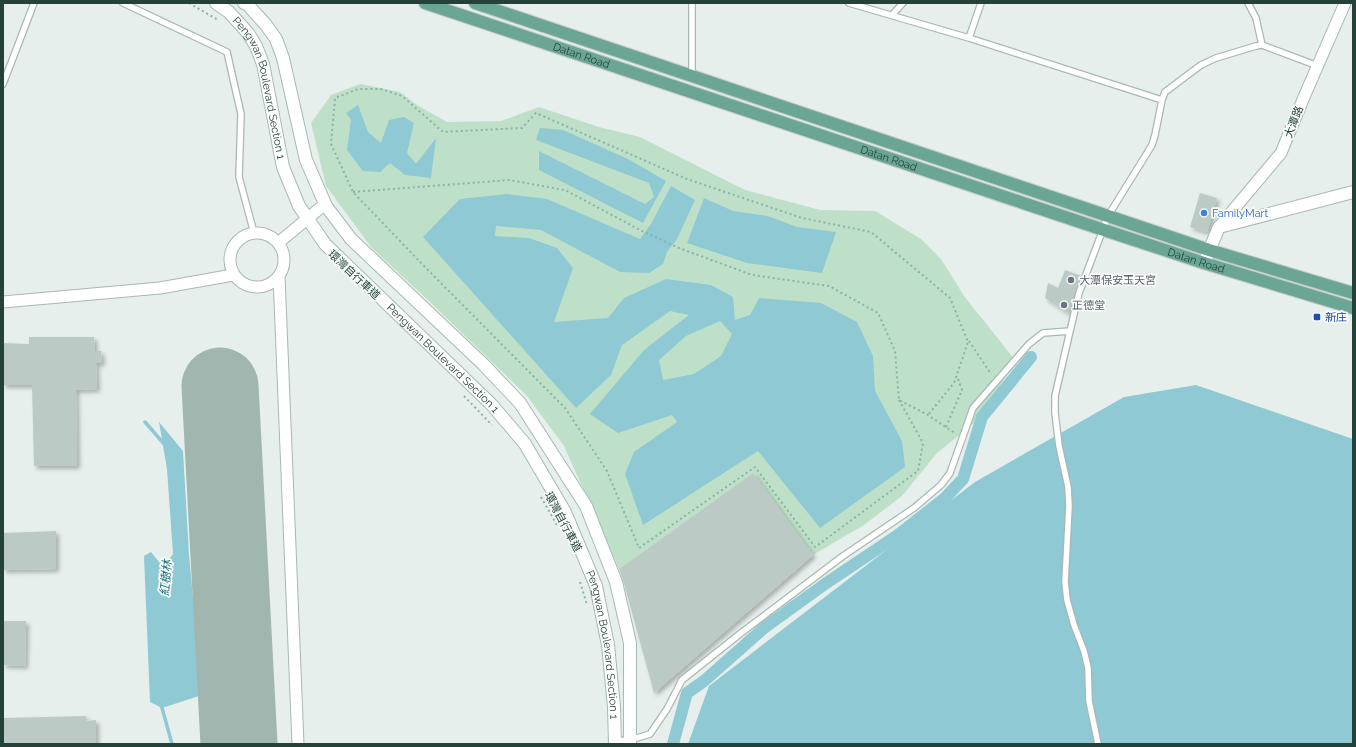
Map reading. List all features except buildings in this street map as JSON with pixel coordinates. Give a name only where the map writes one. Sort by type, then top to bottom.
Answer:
[{"type":"main road","name":"Datan Road","points":[[425,3],[1204,263],[1353,308]]},
{"type":"main road","name":"Datan Road","points":[[475,3],[1209,250],[1353,293]]},
{"type":"street","name":"Pengwan Boulevard Section 1","points":[[216,3],[229,12],[248,33],[256,46],[263,64],[283,167],[299,206],[307,218],[325,244],[492,405],[525,444],[565,512],[596,586],[608,645],[614,707],[615,743]]},
{"type":"street","name":"Pengwan Boulevard Section 1","points":[[244,3],[248,5],[266,25],[276,39],[283,58],[306,160],[325,204],[351,240],[484,365],[520,403],[586,506],[616,582],[630,643],[630,742]]},
{"type":"street","name":"大潭路","points":[[1204,263],[1219,227],[1281,154],[1345,3]]},
{"type":"street","points":[[1219,227],[1353,192]]},
{"type":"street","points":[[278,243],[325,204]]},
{"type":"street","points":[[254,233],[271,237],[278,243],[284,260],[283,268],[279,276],[272,282],[256,288],[247,286],[239,281],[233,274],[229,257],[232,248],[237,241],[254,233]]},
{"type":"street","points":[[3,302],[160,288],[233,274]]},
{"type":"street","points":[[279,276],[298,744]]},
{"type":"lane","points":[[3,84],[34,3]]},
{"type":"lane","points":[[122,3],[227,52],[241,114],[239,177],[254,233]]},
{"type":"lane","points":[[692,3],[692,76]]},
{"type":"lane","points":[[849,3],[969,38],[1162,100]]},
{"type":"lane","points":[[892,15],[903,3]]},
{"type":"lane","points":[[969,38],[981,3]]},
{"type":"lane","points":[[1248,3],[1256,18],[1262,45]]},
{"type":"lane","points":[[1098,744],[1089,701],[1088,668],[1067,600],[1068,487],[1059,446],[1055,413],[1055,396],[1080,293],[1108,216],[1152,145],[1156,135],[1162,100],[1165,92],[1201,65],[1216,58],[1256,46],[1262,45],[1318,66]]},
{"type":"lane","points":[[615,743],[630,742],[650,734],[667,709],[682,680],[740,633],[843,556],[914,508],[941,485],[950,473],[973,408],[1029,344],[1043,333],[1070,331]]},
{"type":"path","points":[[189,3],[224,23]]},
{"type":"path","points":[[353,192],[509,180],[565,190],[640,230],[679,248],[752,275],[830,286],[878,313],[895,351],[899,400],[923,443],[918,471],[815,547],[755,467],[639,548],[607,471],[565,408],[353,192],[331,144],[335,98],[358,89],[381,90],[402,96],[443,132],[522,128],[536,112],[687,179],[802,218],[871,232],[950,298],[968,340],[996,381]]},
{"type":"path","points":[[928,415],[954,383],[968,340]]},
{"type":"path","points":[[946,427],[962,390],[957,375]]},
{"type":"path","points":[[460,392],[493,426]]},
{"type":"path","points":[[899,400],[928,415],[962,438]]},
{"type":"path","name":"環灣自行車道","points":[[540,494],[558,527]]},
{"type":"path","points":[[579,576],[587,607]]},
{"type":"green space","points":[[360,84],[400,92],[417,105],[447,122],[501,121],[539,107],[599,127],[640,137],[745,190],[820,210],[875,211],[921,239],[941,259],[964,296],[1015,360],[983,416],[937,453],[902,496],[864,525],[813,555],[753,473],[619,569],[564,446],[527,396],[371,247],[326,186],[311,123],[331,95]]},
{"type":"water","points":[[358,105],[368,132],[381,143],[389,120],[404,117],[414,123],[407,153],[416,164],[436,138],[431,178],[405,175],[390,163],[380,172],[363,171],[347,150],[351,120],[346,113]]},
{"type":"water","points":[[540,128],[563,130],[628,159],[666,181],[643,223],[539,170],[539,151],[645,204],[654,197],[649,183],[536,140]]},
{"type":"water","points":[[671,186],[695,200],[677,239],[667,252],[663,264],[649,273],[620,272],[541,230],[496,226],[495,236],[529,238],[557,248],[573,268],[554,322],[608,318],[624,298],[666,279],[711,285],[733,297],[735,320],[750,315],[759,298],[821,303],[857,322],[873,356],[875,391],[902,441],[905,467],[820,528],[758,451],[643,525],[625,474],[634,452],[677,422],[672,415],[618,433],[590,414],[644,350],[689,315],[670,311],[622,345],[611,375],[576,408],[423,237],[460,199],[507,194],[547,199],[640,239],[651,224]],"holes":[[[720,321],[732,334],[721,356],[694,374],[663,380],[659,360],[686,336]]]},
{"type":"water","points":[[704,198],[733,211],[768,216],[797,227],[836,232],[822,273],[747,263],[687,243]]},
{"type":"water","points":[[1196,385],[1353,439],[1353,744],[688,744],[709,686],[975,482],[1124,397]]},
{"type":"water","points":[[159,422],[183,451],[189,555],[202,695],[162,708],[150,702],[144,556],[151,552],[163,567],[173,554],[167,469]]},
{"type":"waterway","points":[[673,744],[687,693],[704,681],[764,628],[825,584],[898,535],[945,498],[963,479],[982,417],[1031,357]]},
{"type":"waterway","name":"紅樹林","points":[[145,422],[165,445]]},
{"type":"waterway","name":"紅樹林","points":[[161,704],[172,744]]},
{"type":"runway","points":[[220,386],[239,744]]},
{"type":"place","name":"FamilyMart","points":[[1204,213]]},
{"type":"place","name":"大潭保安玉天宮","points":[[1071,280]]},
{"type":"place","name":"正德堂","points":[[1064,305]]},
{"type":"place","name":"新庄","points":[[1317,317]]}]
